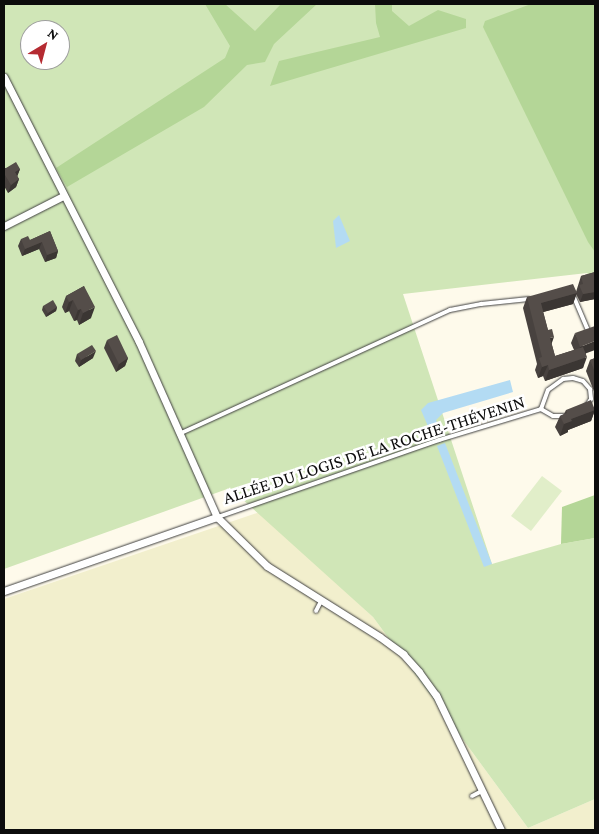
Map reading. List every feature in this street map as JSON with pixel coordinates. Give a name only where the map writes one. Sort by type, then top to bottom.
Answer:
[{"type":"street","points":[[4,77],[62,196],[139,342],[217,517],[267,566],[380,636],[403,654],[436,695],[501,830]]},
{"type":"street","points":[[4,226],[62,196]]},
{"type":"street","points":[[4,591],[217,517]]},
{"type":"lane","points":[[571,291],[588,330]]},
{"type":"lane","points":[[180,434],[450,310],[538,297]]},
{"type":"lane","points":[[573,378],[583,381],[590,389],[591,399],[585,408],[567,416],[553,416],[541,409],[548,390],[563,379],[573,378]]},
{"type":"lane","name":"ALLÉE DU LOGIS DE LA ROCHE-THÉVENIN","points":[[217,517],[439,440],[541,409]]},
{"type":"lane","points":[[316,611],[321,600]]},
{"type":"lane","points":[[472,796],[482,791]]},
{"type":"shaded area","points":[[260,512],[373,617],[528,828],[595,799],[595,830],[4,830],[4,599]]},
{"type":"green space","points":[[4,4],[595,4],[595,286],[587,273],[403,294],[492,564],[561,544],[595,538],[595,799],[528,828],[373,617],[230,488],[4,569]]},
{"type":"green space","points":[[205,4],[225,4],[255,31],[281,4],[317,4],[274,44],[265,62],[247,65],[204,107],[67,187],[56,168],[225,58],[230,46]]},
{"type":"green space","points":[[375,4],[392,4],[392,11],[409,26],[438,10],[466,19],[466,28],[270,86],[279,61],[380,37],[376,23]]},
{"type":"green space","points":[[531,4],[595,4],[595,252],[588,242],[483,27],[485,21]]},
{"type":"green space","points":[[542,476],[562,491],[531,531],[511,516]]},
{"type":"green space","points":[[595,495],[595,538],[561,544],[562,507]]},
{"type":"water","points":[[339,215],[350,241],[336,248],[333,221]]},
{"type":"water","points":[[510,380],[513,392],[443,413],[436,420],[442,435],[433,438],[421,410],[428,403]]},
{"type":"water","points":[[445,443],[492,564],[484,567],[437,446]]},
{"type":"building","points":[[16,162],[20,169],[15,172],[19,179],[11,185],[4,175],[4,168]]},
{"type":"building","points":[[50,231],[58,251],[47,255],[42,242],[25,249],[21,239],[28,236],[30,240]]},
{"type":"building","points":[[595,272],[595,292],[583,294],[579,285],[583,284],[581,276]]},
{"type":"building","points":[[573,284],[577,293],[541,303],[548,330],[552,329],[554,337],[550,338],[555,356],[583,347],[587,357],[549,370],[548,365],[542,367],[539,358],[542,357],[527,297]]},
{"type":"building","points":[[84,286],[95,307],[83,313],[81,309],[78,310],[73,300],[69,302],[66,296]]},
{"type":"building","points":[[53,300],[57,307],[48,313],[43,306]]},
{"type":"building","points":[[595,326],[595,341],[580,347],[575,333]]},
{"type":"building","points":[[117,335],[128,358],[119,364],[107,340]]},
{"type":"building","points":[[92,345],[96,351],[81,360],[77,354]]},
{"type":"building","points":[[595,358],[595,372],[590,360]]},
{"type":"building","points":[[591,400],[595,410],[571,419],[572,421],[564,424],[560,416],[567,413],[566,410]]}]
